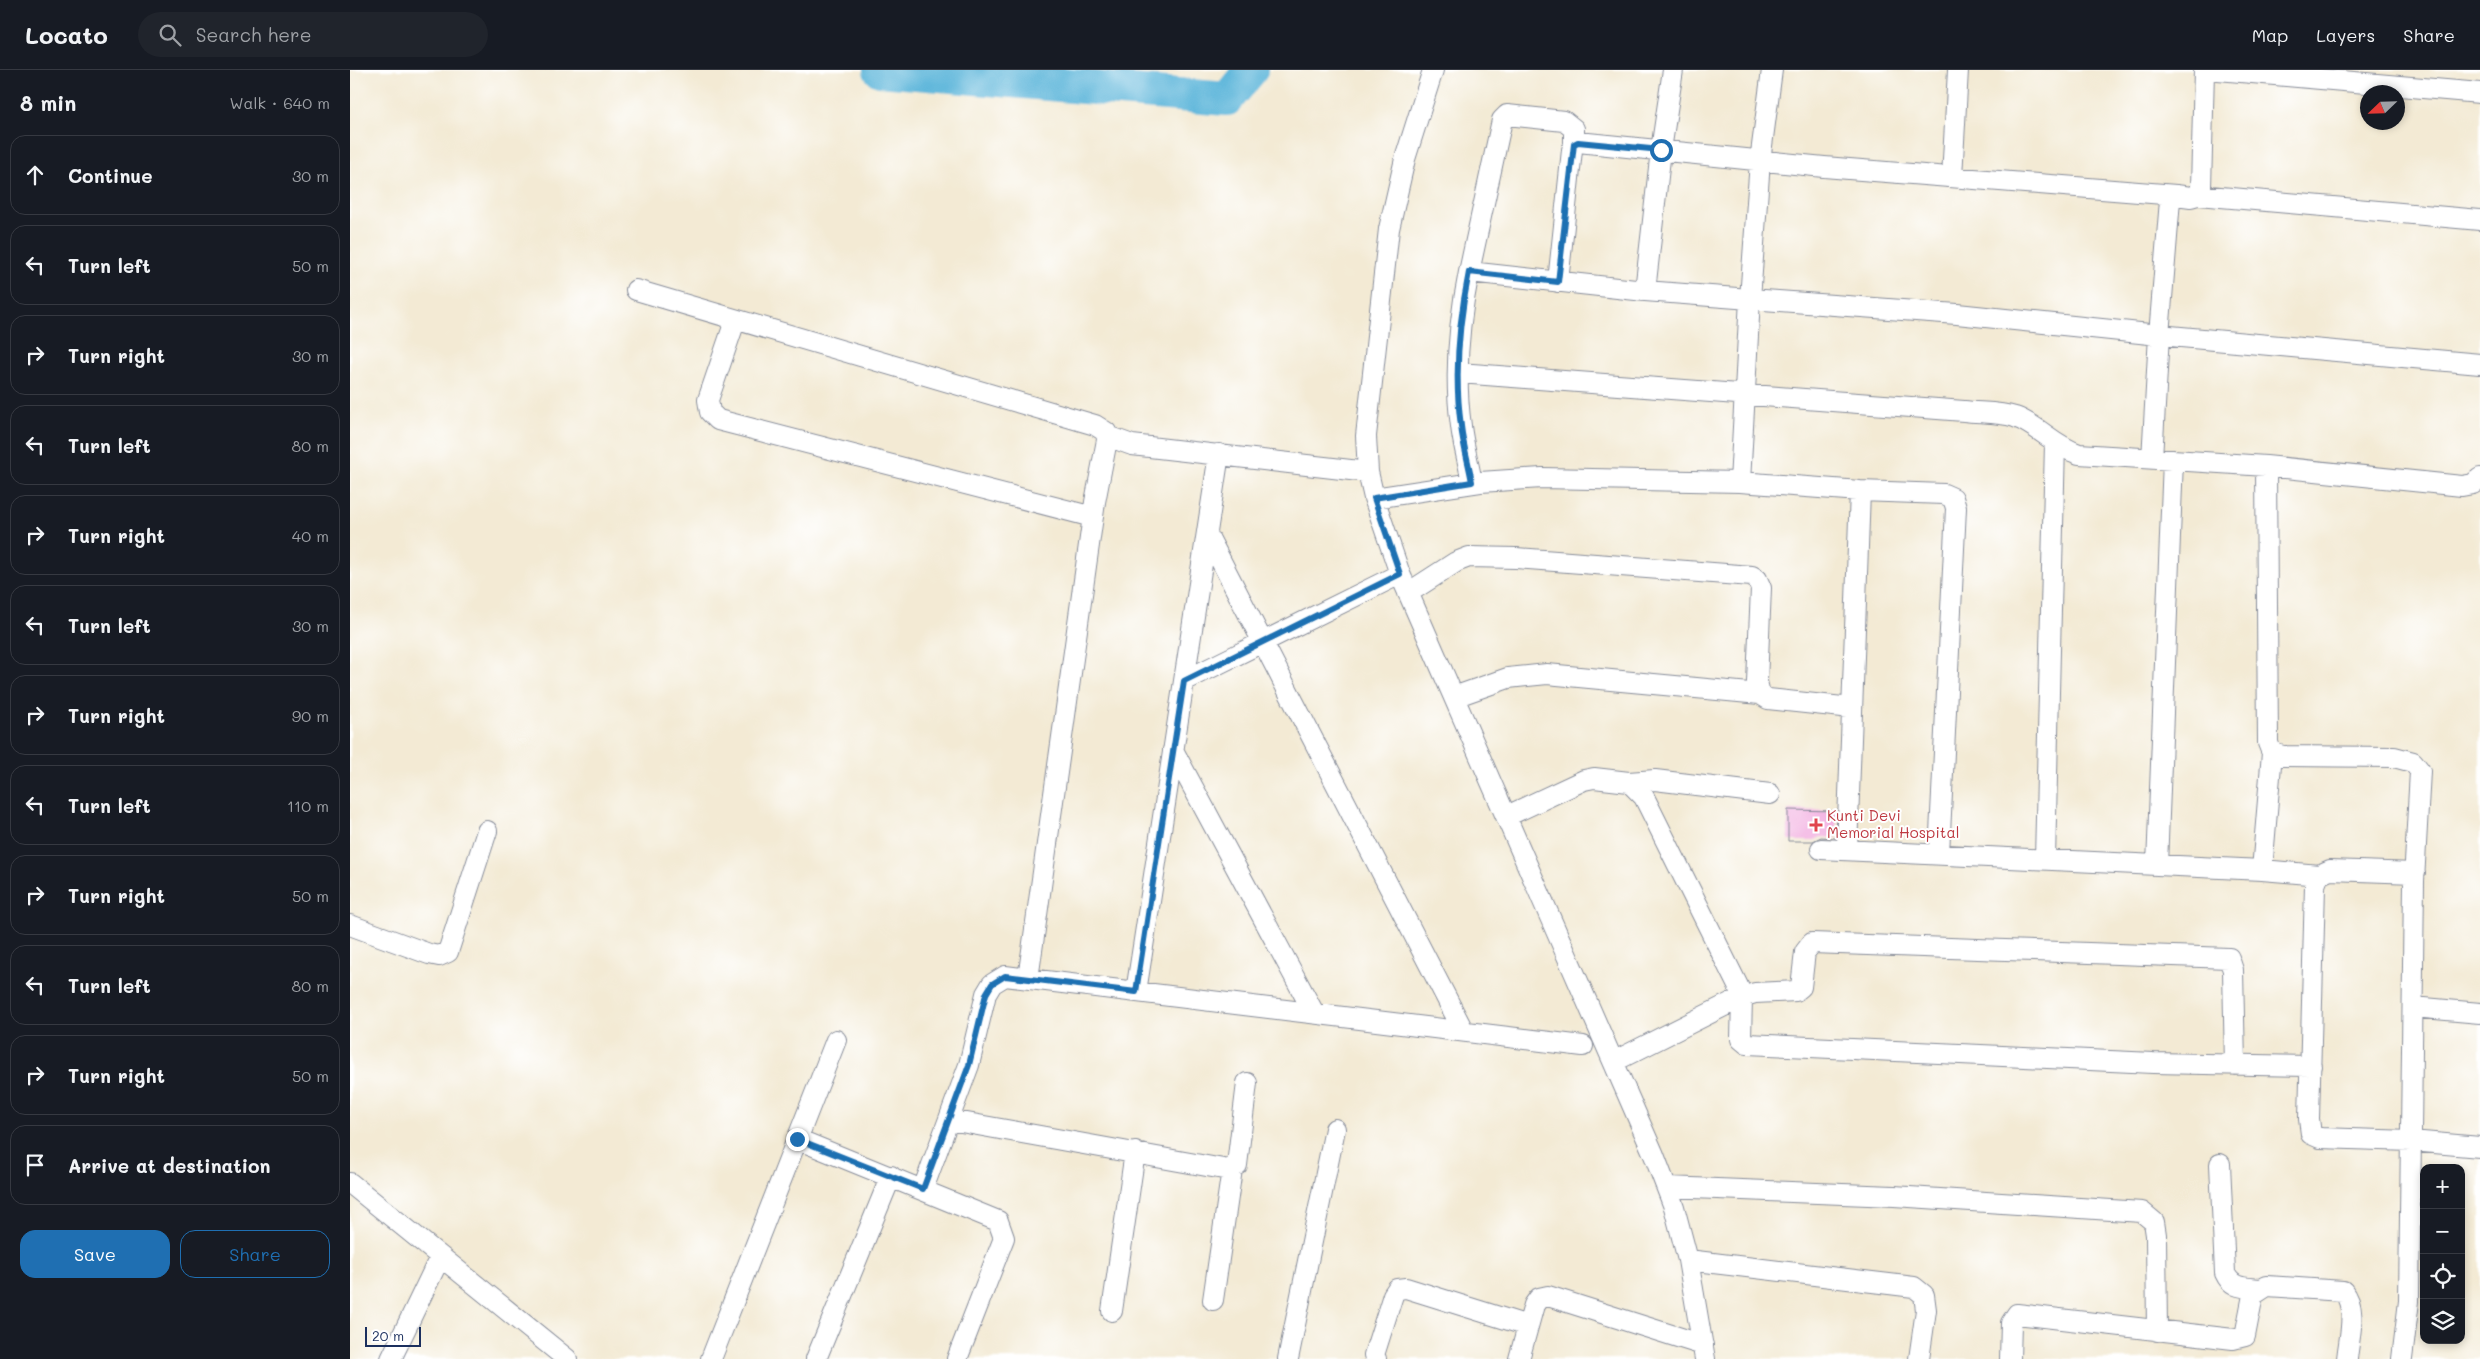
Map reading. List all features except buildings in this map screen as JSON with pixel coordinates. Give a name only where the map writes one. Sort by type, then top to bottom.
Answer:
[{"type":"street","points":[[1434,70],[1405,159],[1389,229],[1366,436],[1368,472],[1374,498],[1400,574],[1615,1061],[1667,1187],[1688,1260],[1704,1352],[1548,1296],[1539,1298],[1534,1305],[1519,1359]]},
{"type":"street","points":[[1645,291],[1661,150],[1673,70]]},
{"type":"street","points":[[1740,482],[1760,161],[1772,70]]},
{"type":"street","points":[[1952,178],[1958,70]]},
{"type":"street","points":[[2198,195],[2200,188],[2204,70]]},
{"type":"street","points":[[2218,70],[2480,93]]},
{"type":"street","points":[[1472,482],[1461,426],[1459,373],[1462,306],[1502,120],[1508,115],[1564,121],[1574,129],[1574,144],[1558,282]]},
{"type":"street","points":[[1574,144],[1578,142],[1952,178],[2191,197],[2198,195],[2480,220]]},
{"type":"street","points":[[2152,459],[2168,207],[2170,200],[2176,195]]},
{"type":"street","points":[[1469,272],[1645,291],[1957,314],[2159,335],[2480,364]]},
{"type":"street","points":[[636,290],[735,321],[1095,424],[1104,429],[1107,436],[1093,517],[1028,979]]},
{"type":"street","points":[[735,321],[708,400],[710,412],[718,420],[1093,517]]},
{"type":"street","points":[[1459,373],[1964,411],[2014,417],[2032,426],[2055,443],[2079,454],[2266,466],[2462,486],[2474,484],[2480,478]]},
{"type":"street","points":[[1107,436],[1132,445],[1368,472]]},
{"type":"street","points":[[2045,860],[2055,443]]},
{"type":"street","points":[[1136,992],[1219,454]]},
{"type":"street","points":[[2156,865],[2173,460]]},
{"type":"street","points":[[2262,870],[2272,753],[2268,743],[2266,466]]},
{"type":"street","points":[[1374,498],[1472,482],[1542,478],[1740,482],[1860,491],[1944,494],[1953,498],[1956,508],[1939,854]]},
{"type":"street","points":[[1847,850],[1860,491]]},
{"type":"street","points":[[1207,534],[1463,1030]]},
{"type":"street","points":[[1408,593],[1456,562],[1469,556],[1752,576],[1757,579],[1761,588],[1757,682],[1760,694]]},
{"type":"street","points":[[1184,681],[1400,574]]},
{"type":"street","points":[[1454,697],[1508,678],[1547,674],[1760,694],[1768,699],[1852,708]]},
{"type":"street","points":[[1174,750],[1314,1013]]},
{"type":"street","points":[[2272,753],[2283,756],[2394,758],[2413,762],[2420,770],[2415,873],[2409,1301],[2402,1359]]},
{"type":"street","points":[[1507,816],[1584,780],[1594,778],[1630,782],[1655,780],[1770,794]]},
{"type":"street","points":[[1630,782],[1644,798],[1731,971],[1742,997],[1740,1039],[1747,1044],[2235,1065],[2311,1066]]},
{"type":"street","points":[[352,930],[429,954],[439,956],[448,952],[487,831]]},
{"type":"street","points":[[1821,849],[2262,870],[2320,875],[2330,870],[2415,873]]},
{"type":"street","points":[[2320,875],[2315,885],[2311,1134],[2320,1138],[2411,1141],[2480,1147]]},
{"type":"street","points":[[1615,1061],[1742,997],[1755,993],[1796,991],[1801,987],[1805,952],[1812,944],[2229,958],[2233,970],[2235,1065]]},
{"type":"street","points":[[923,1189],[969,1065],[986,994],[992,984],[1005,976],[1583,1046]]},
{"type":"street","points":[[2413,1007],[2480,1013]]},
{"type":"street","points":[[711,1359],[836,1040]]},
{"type":"street","points":[[1213,1300],[1232,1170],[1237,1165],[1247,1083]]},
{"type":"street","points":[[950,1120],[1232,1170]]},
{"type":"street","points":[[1288,1359],[1335,1129]]},
{"type":"street","points":[[797,1139],[998,1221],[1004,1231],[1004,1238],[963,1357]]},
{"type":"street","points":[[1112,1311],[1135,1152]]},
{"type":"street","points":[[2220,1164],[2225,1273],[2229,1282],[2235,1287],[2260,1289]]},
{"type":"street","points":[[816,1359],[891,1176]]},
{"type":"street","points":[[350,1182],[567,1359]]},
{"type":"street","points":[[1667,1187],[1894,1196],[2142,1212],[2154,1222],[2156,1235],[2158,1331]]},
{"type":"street","points":[[391,1359],[440,1257]]},
{"type":"street","points":[[1688,1260],[1914,1287],[1924,1295],[1926,1310],[1919,1359]]},
{"type":"street","points":[[2010,1359],[2011,1323],[2017,1314],[2233,1339],[2245,1336],[2253,1295],[2267,1286],[2343,1291],[2350,1298],[2352,1312],[2347,1359]]},
{"type":"street","points":[[1376,1359],[1374,1355],[1393,1295],[1397,1288],[1406,1288],[1528,1326]]},
{"type":"waterway","points":[[880,70],[1227,99],[1251,70]]},
{"type":"place","name":"Kunti Devi Memorial Hospital","points":[[1816,825]]},
{"type":"route","points":[[797,1139],[923,1189],[969,1065],[986,994],[992,984],[1005,976],[1136,992],[1184,681],[1400,574],[1374,498],[1472,482],[1461,426],[1459,399],[1462,306],[1469,272],[1558,282],[1574,144],[1578,142],[1661,150]]}]
